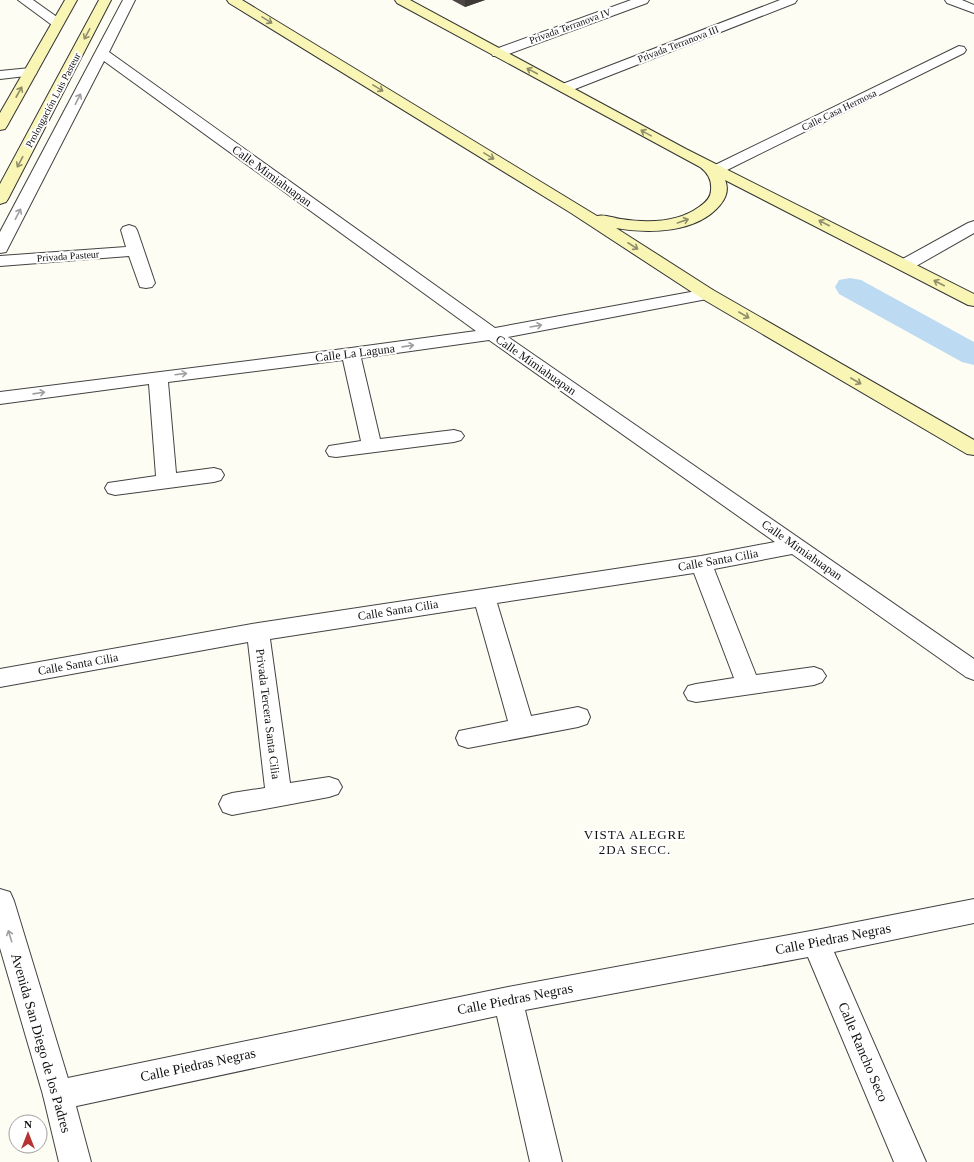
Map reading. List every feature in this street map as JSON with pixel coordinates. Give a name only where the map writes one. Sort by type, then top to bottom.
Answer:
[{"type":"main road","points":[[0,126],[57,22],[71,0]]},
{"type":"main road","name":"Prolongación Luis Pasteur","points":[[0,199],[105,0]]},
{"type":"main road","points":[[234,0],[577,210],[707,294],[974,449]]},
{"type":"main road","points":[[401,0],[702,162],[716,175],[720,190],[714,204],[698,216],[677,223],[651,227],[624,225],[598,220],[577,210]]},
{"type":"main road","points":[[681,152],[718,169],[974,301]]},
{"type":"street","points":[[24,0],[57,22]]},
{"type":"street","points":[[0,248],[129,0]]},
{"type":"street","name":"Privada Terranova IV","points":[[498,53],[643,0]]},
{"type":"street","name":"Privada Terranova III","points":[[565,88],[791,0]]},
{"type":"street","points":[[952,0],[974,9]]},
{"type":"street","name":"Calle Casa Hermosa","points":[[718,169],[958,50]]},
{"type":"street","name":"Calle Mimiahuapan","points":[[101,53],[492,334],[974,671]]},
{"type":"street","points":[[0,75],[30,72]]},
{"type":"street","points":[[905,265],[974,226]]},
{"type":"street","points":[[129,230],[146,283]]},
{"type":"street","name":"Privada Pasteur","points":[[0,261],[135,251]]},
{"type":"street","name":"Calle La Laguna","points":[[0,398],[351,354],[492,334],[707,294]]},
{"type":"street","points":[[351,354],[372,446]]},
{"type":"street","points":[[158,377],[167,481]]},
{"type":"street","points":[[336,451],[454,436]]},
{"type":"street","points":[[115,488],[214,475]]},
{"type":"street","name":"Calle Santa Cilia","points":[[0,678],[258,632],[701,564],[796,546]]},
{"type":"street","points":[[701,564],[749,686]]},
{"type":"street","points":[[484,597],[522,728]]},
{"type":"street","name":"Privada Tercera Santa Cilia","points":[[258,632],[279,796]]},
{"type":"street","points":[[696,694],[814,676]]},
{"type":"street","points":[[468,738],[578,717]]},
{"type":"street","name":"Privada Tercera Santa Cilia","points":[[232,804],[329,787]]},
{"type":"street","name":"Avenida San Diego de los Padres","points":[[0,901],[58,1095],[75,1162]]},
{"type":"street","name":"Calle Piedras Negras","points":[[58,1095],[508,1000],[816,943],[974,911]]},
{"type":"street","name":"Calle Rancho Seco","points":[[816,943],[910,1162]]},
{"type":"street","points":[[508,1000],[546,1162]]},
{"type":"waterway","points":[[850,287],[974,355]]},
{"type":"district","name":"VISTA ALEGRE 2DA SECC.","points":[[635,842]]}]
